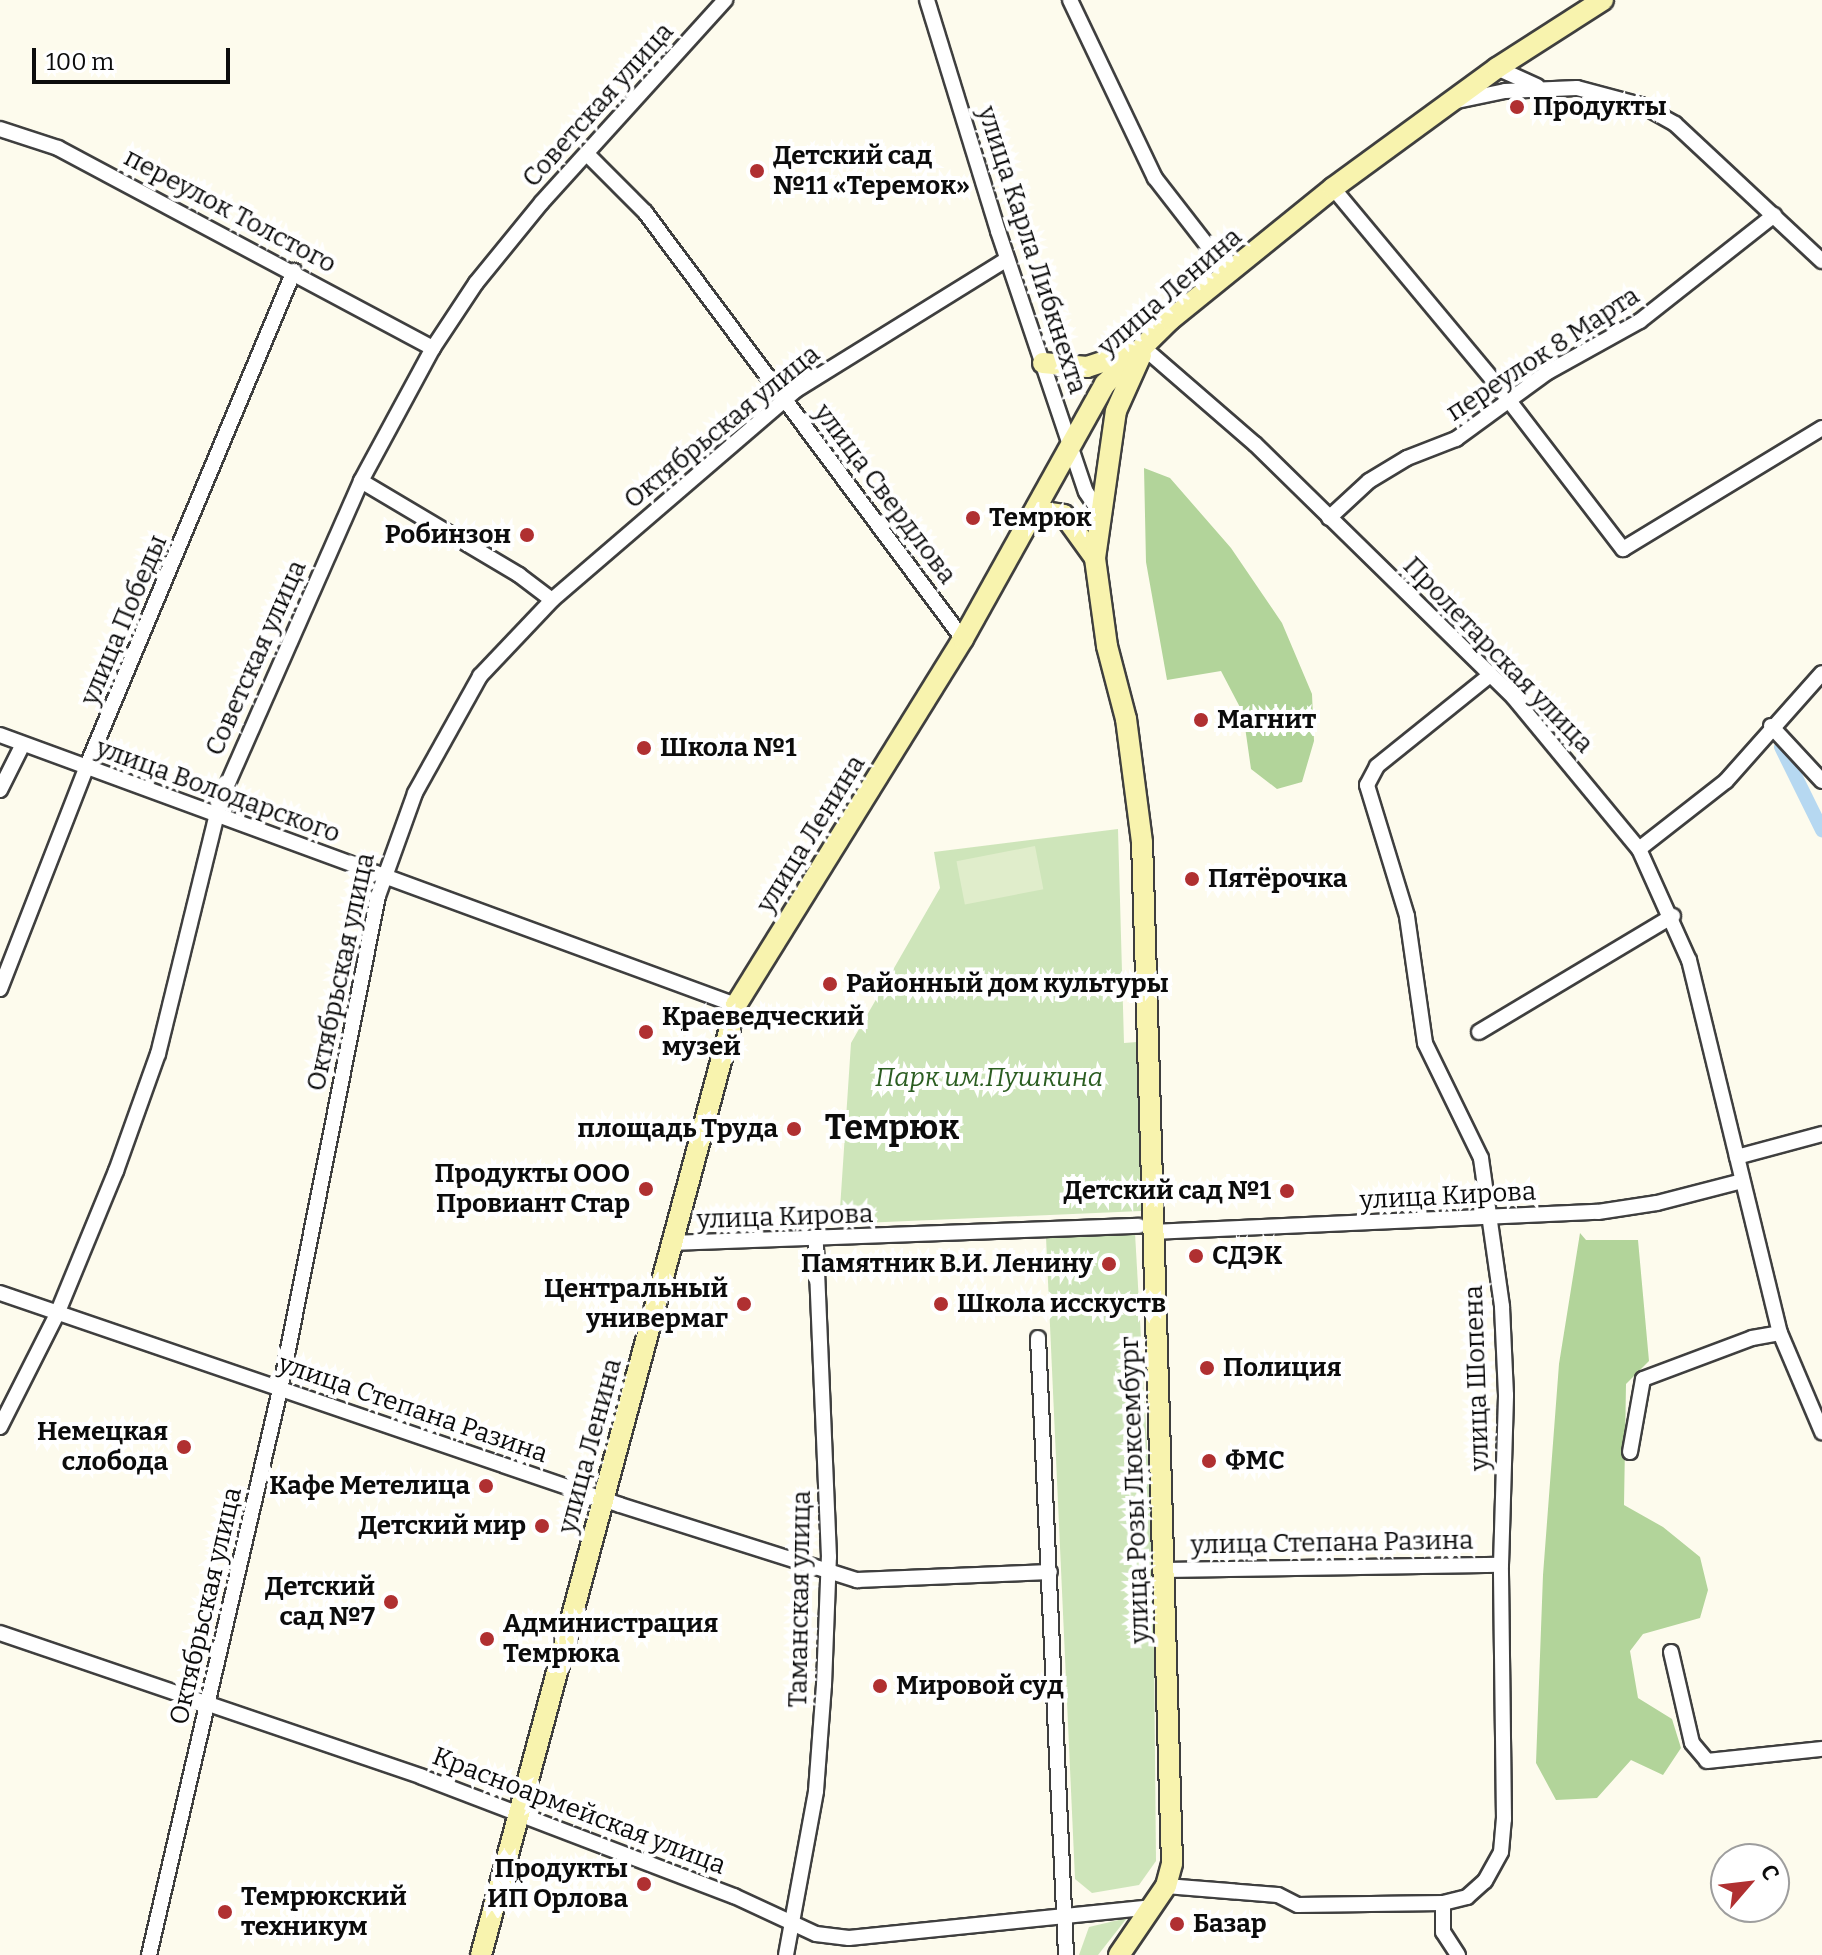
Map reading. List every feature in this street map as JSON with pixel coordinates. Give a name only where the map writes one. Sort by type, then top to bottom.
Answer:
[{"type":"main road","name":"улица Ленина","points":[[481,1955],[736,1005],[963,639],[1105,384],[1228,272],[1333,188],[1445,103],[1603,0]]},
{"type":"main road","points":[[1043,363],[1087,367],[1144,348]]},
{"type":"main road","name":"улица Розы Люксембург","points":[[1119,1955],[1166,1886],[1171,1828],[1164,1570],[1146,1229],[1142,842],[1135,775],[1095,558],[1099,511],[1116,411],[1144,348]]},
{"type":"main road","points":[[1036,511],[1064,515],[1095,558]]},
{"type":"street","name":"Советская улица","points":[[0,1427],[57,1314],[158,1054],[215,816],[361,481],[433,348],[476,283],[725,0]]},
{"type":"street","name":"улица Карла Либкнехта","points":[[927,0],[1007,259],[1086,492],[1099,511]]},
{"type":"street","points":[[1070,0],[1155,178],[1228,272]]},
{"type":"street","points":[[1497,68],[1541,88]]},
{"type":"street","points":[[1445,103],[1541,88],[1600,92],[1641,105],[1675,124],[1822,261]]},
{"type":"street","name":"переулок Толстого","points":[[0,129],[58,148],[294,271],[433,348]]},
{"type":"street","name":"улица Свердлова","points":[[587,154],[645,212],[963,639]]},
{"type":"street","points":[[1333,188],[1623,549],[1822,428]]},
{"type":"street","name":"переулок 8 Марта","points":[[1329,518],[1369,481],[1407,458],[1456,439],[1507,402],[1650,314],[1774,215]]},
{"type":"street","name":"Октябрьская улица","points":[[149,1955],[280,1390],[383,878],[415,793],[480,676],[552,600],[784,399],[945,293],[1007,259]]},
{"type":"street","name":"улица Победы","points":[[0,989],[86,768],[294,271]]},
{"type":"street","name":"Пролетарская улица","points":[[1144,348],[1329,518],[1489,676],[1588,783],[1639,849],[1673,916],[1689,960],[1780,1333],[1821,1426]]},
{"type":"street","points":[[361,481],[552,600]]},
{"type":"street","points":[[1639,849],[1726,781],[1771,726],[1822,673]]},
{"type":"street","name":"улица Шопена","points":[[1443,1903],[1467,1897],[1485,1881],[1501,1852],[1501,1565],[1506,1395],[1489,1219],[1472,1131],[1425,1043],[1407,916],[1367,785],[1377,766],[1489,676]]},
{"type":"street","points":[[1771,726],[1822,781]]},
{"type":"street","name":"улица Володарского","points":[[0,735],[736,1005]]},
{"type":"street","points":[[0,790],[23,744]]},
{"type":"street","points":[[1479,1032],[1673,916]]},
{"type":"street","points":[[1737,1157],[1822,1134]]},
{"type":"street","name":"улица Кирова","points":[[671,1243],[1489,1219],[1657,1203],[1742,1181]]},
{"type":"street","name":"Таманская улица","points":[[786,1955],[816,1791],[829,1572],[816,1241]]},
{"type":"street","name":"улица Степана Разина","points":[[0,1293],[603,1499],[857,1580],[1050,1572]]},
{"type":"street","points":[[1630,1452],[1638,1384],[1732,1345],[1780,1333]]},
{"type":"street","points":[[1038,1338],[1066,1955]]},
{"type":"street","name":"улица Степана Разина","points":[[1164,1570],[1501,1565]]},
{"type":"street","name":"Красноармейская улица","points":[[0,1633],[517,1813],[816,1934],[849,1938],[1153,1907]]},
{"type":"street","points":[[1671,1652],[1692,1743],[1707,1761],[1822,1749]]},
{"type":"street","points":[[1166,1886],[1278,1895],[1298,1905],[1443,1903],[1443,1932],[1458,1955]]},
{"type":"green space","points":[[1144,468],[1170,478],[1231,548],[1282,623],[1312,694],[1314,741],[1302,782],[1277,789],[1251,769],[1243,713],[1221,671],[1167,680],[1146,562]]},
{"type":"green space","name":"Парк им.Пушкина","points":[[1118,829],[1124,1043],[1137,1042],[1141,1211],[839,1224],[851,1043],[940,888],[934,852]]},
{"type":"green space","points":[[1035,846],[1043,889],[965,904],[956,861]]},
{"type":"green space","points":[[1135,1233],[1153,1549],[1156,1861],[1139,1885],[1092,1893],[1075,1879],[1046,1237]]},
{"type":"green space","points":[[1580,1233],[1586,1240],[1638,1240],[1649,1361],[1626,1384],[1624,1505],[1663,1527],[1700,1557],[1708,1590],[1700,1618],[1643,1634],[1630,1651],[1638,1698],[1672,1719],[1681,1748],[1663,1775],[1631,1760],[1597,1798],[1556,1800],[1536,1763],[1543,1575],[1559,1364]]},
{"type":"green space","points":[[1127,1918],[1098,1955],[1079,1955],[1089,1927]]},
{"type":"waterway","points":[[1781,747],[1822,830]]},
{"type":"place","name":"Продукты","points":[[1517,107]]},
{"type":"place","name":"Детский сад №11 «Теремок»","points":[[757,171]]},
{"type":"place","name":"Темрюк","points":[[973,518]]},
{"type":"place","name":"Робинзон","points":[[527,535]]},
{"type":"place","name":"Магнит","points":[[1201,720]]},
{"type":"place","name":"Школа №1","points":[[644,748]]},
{"type":"place","name":"Пятёрочка","points":[[1192,879]]},
{"type":"place","name":"Районный дом культуры","points":[[830,984]]},
{"type":"place","name":"Краеведческий музей","points":[[646,1032]]},
{"type":"place","name":"площадь Труда","points":[[794,1129]]},
{"type":"place","name":"Продукты ООО Провиант Стар","points":[[646,1189]]},
{"type":"place","name":"Детский сад №1","points":[[1287,1191]]},
{"type":"place","name":"СДЭК","points":[[1196,1256]]},
{"type":"place","name":"Памятник В.И. Ленину","points":[[1109,1264]]},
{"type":"place","name":"Центральный универмаг","points":[[744,1304]]},
{"type":"place","name":"Школа исскуств","points":[[941,1304]]},
{"type":"place","name":"Полиция","points":[[1207,1368]]},
{"type":"place","name":"Немецкая слобода","points":[[184,1447]]},
{"type":"place","name":"ФМС","points":[[1209,1461]]},
{"type":"place","name":"Кафе Метелица","points":[[486,1486]]},
{"type":"place","name":"Детский мир","points":[[542,1526]]},
{"type":"place","name":"Детский сад №7","points":[[391,1602]]},
{"type":"place","name":"Администрация Темрюка","points":[[487,1639]]},
{"type":"place","name":"Мировой суд","points":[[880,1686]]},
{"type":"place","name":"Продукты ИП Орлова","points":[[644,1884]]},
{"type":"place","name":"Темрюкский техникум","points":[[225,1912]]},
{"type":"place","name":"Базар","points":[[1177,1924]]},
{"type":"district","name":"Темрюк","points":[[892,1128]]}]
